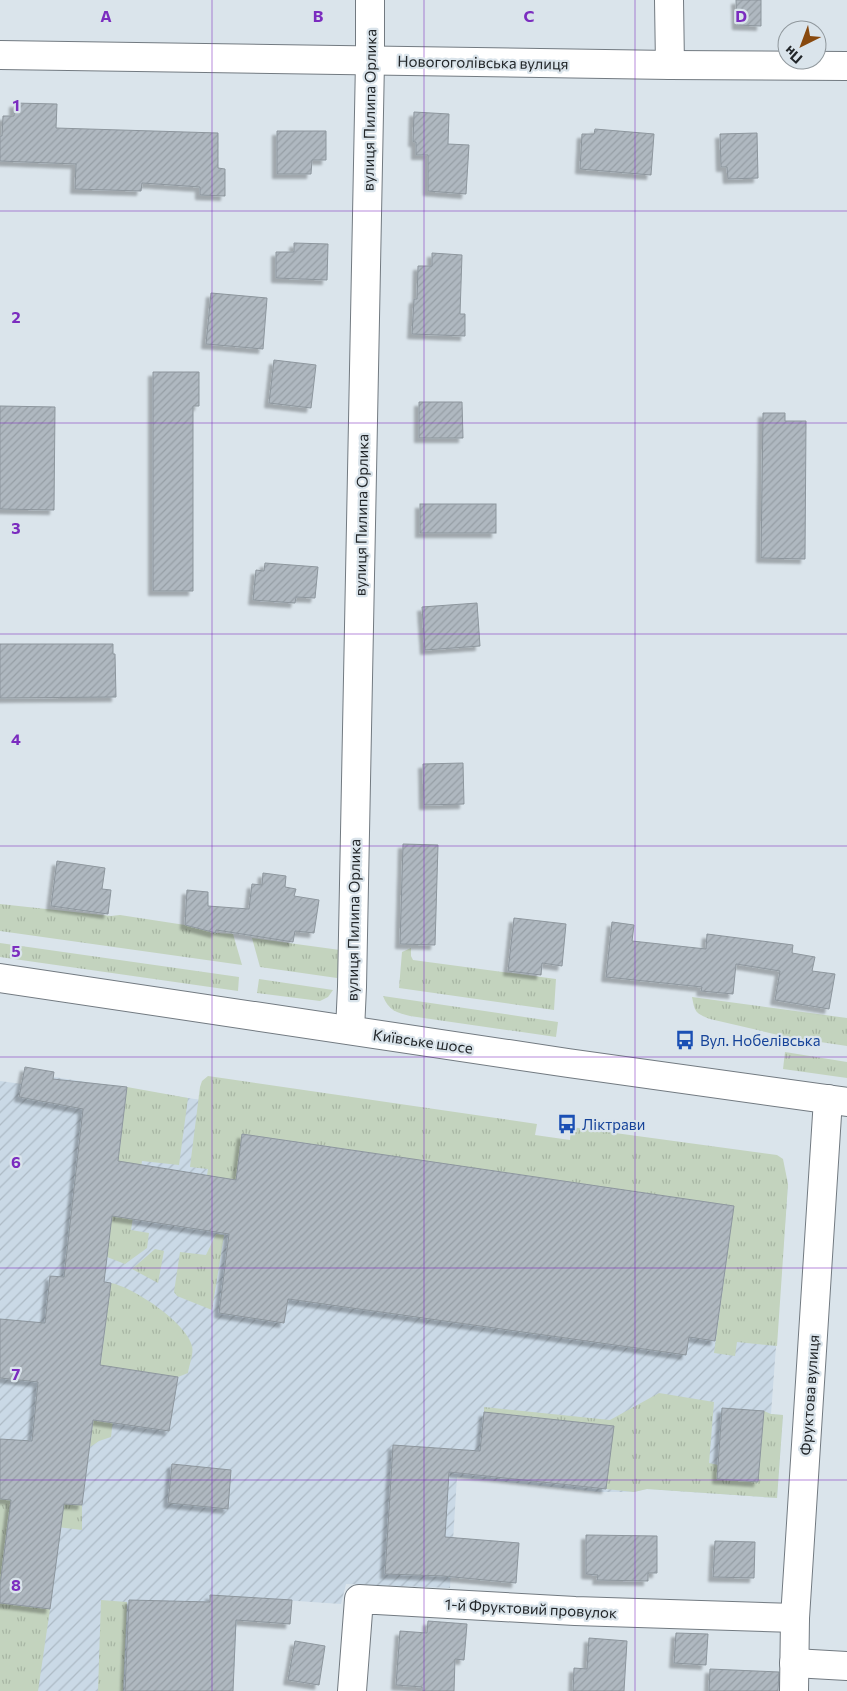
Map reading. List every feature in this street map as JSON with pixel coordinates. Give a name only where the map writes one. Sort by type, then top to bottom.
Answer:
[{"type":"street","name":"вулиця Пилипа Орлика","points":[[350,1030],[370,0]]},
{"type":"street","points":[[669,0],[670,65]]},
{"type":"street","name":"Новогоголівська вулиця","points":[[0,55],[847,66]]},
{"type":"street","name":"Київське шосе","points":[[0,978],[568,1063],[838,1100]]},
{"type":"street","name":"Фруктова вулиця","points":[[794,1691],[794,1618],[838,1100]]},
{"type":"street","name":"1-й Фруктовий провулок","points":[[352,1691],[359,1599],[575,1611],[794,1618]]},
{"type":"street","points":[[794,1663],[847,1666]]},
{"type":"shaded area","points":[[25,1067],[54,1072],[54,1077],[188,1098],[788,1184],[771,1414],[783,1415],[777,1498],[647,1489],[634,1492],[600,1492],[457,1477],[450,1588],[346,1584],[341,1604],[238,1597],[233,1691],[0,1691],[0,1081],[22,1084]]},
{"type":"green space","points":[[0,904],[111,916],[120,915],[185,925],[216,933],[233,934],[242,965],[0,931]]},
{"type":"green space","points":[[252,938],[340,950],[337,978],[260,967]]},
{"type":"green space","points":[[0,943],[239,977],[238,991],[0,957]]},
{"type":"green space","points":[[411,948],[413,960],[556,979],[554,1010],[399,988],[402,952]]},
{"type":"green space","points":[[259,979],[333,990],[328,997],[320,1001],[257,993]]},
{"type":"green space","points":[[383,996],[558,1022],[556,1037],[401,1014],[388,1005]]},
{"type":"green space","points":[[692,997],[847,1018],[847,1046],[787,1037],[710,1019],[696,1011]]},
{"type":"green space","points":[[785,1052],[847,1062],[847,1078],[783,1069]]},
{"type":"green space","points":[[208,1076],[537,1124],[535,1135],[570,1140],[571,1127],[777,1155],[783,1159],[788,1184],[777,1346],[737,1342],[735,1356],[714,1353],[734,1206],[243,1134],[236,1182],[207,1175],[208,1169],[190,1167],[200,1087],[202,1081]]},
{"type":"green space","points":[[127,1087],[188,1098],[179,1165],[142,1161],[131,1230],[149,1233],[147,1248],[125,1264],[107,1257]]},
{"type":"green space","points":[[216,1234],[224,1235],[212,1310],[177,1296],[174,1292],[180,1252],[206,1255]]},
{"type":"green space","points":[[155,1249],[164,1251],[158,1283],[132,1269]]},
{"type":"green space","points":[[111,1283],[132,1291],[170,1317],[188,1337],[192,1346],[192,1352],[188,1373],[178,1377],[119,1368],[111,1437],[99,1441],[90,1447]]},
{"type":"green space","points":[[659,1393],[714,1402],[709,1463],[718,1465],[717,1479],[758,1482],[764,1411],[783,1415],[777,1498],[647,1489],[634,1492],[606,1489],[613,1426],[484,1412],[484,1407],[610,1420]]},
{"type":"green space","points":[[0,1499],[82,1505],[82,1530],[8,1521],[0,1585]]},
{"type":"green space","points":[[101,1600],[127,1602],[123,1691],[98,1691]]},
{"type":"green space","points":[[0,1603],[50,1609],[38,1691],[0,1691]]},
{"type":"building","points":[[736,0],[761,0],[761,26],[737,25]]},
{"type":"building","points":[[14,103],[57,104],[56,128],[218,133],[218,168],[225,169],[225,196],[200,195],[200,187],[142,183],[141,191],[75,189],[76,164],[0,161],[0,136],[2,136],[3,116],[14,116]]},
{"type":"building","points":[[414,112],[449,114],[448,144],[469,145],[466,194],[428,191],[428,155],[416,155],[416,142],[413,142]]},
{"type":"building","points":[[595,129],[654,134],[651,175],[580,169],[582,134],[594,134]]},
{"type":"building","points":[[277,131],[326,131],[326,160],[312,160],[311,174],[277,174]]},
{"type":"building","points":[[757,133],[758,178],[728,179],[727,167],[721,167],[720,134]]},
{"type":"building","points":[[294,243],[328,244],[327,280],[276,278],[276,252],[294,252]]},
{"type":"building","points":[[432,253],[462,255],[460,314],[465,314],[465,336],[412,334],[414,299],[417,299],[418,266],[432,266]]},
{"type":"building","points":[[211,293],[267,298],[263,349],[206,344]]},
{"type":"building","points":[[274,360],[316,365],[311,408],[269,403]]},
{"type":"building","points":[[153,372],[199,372],[199,406],[193,406],[193,591],[153,591]]},
{"type":"building","points":[[419,402],[462,402],[463,438],[419,438]]},
{"type":"building","points":[[0,406],[55,407],[54,510],[0,509]]},
{"type":"building","points":[[763,413],[785,413],[785,421],[806,421],[805,559],[761,558]]},
{"type":"building","points":[[420,504],[496,504],[496,533],[420,533]]},
{"type":"building","points":[[265,563],[318,567],[315,598],[296,597],[295,603],[253,600],[256,570],[264,571]]},
{"type":"building","points":[[477,603],[480,646],[425,650],[422,607]]},
{"type":"building","points":[[0,644],[113,644],[116,697],[0,698]]},
{"type":"building","points":[[463,763],[464,804],[424,805],[423,764]]},
{"type":"building","points":[[403,844],[438,845],[435,945],[400,944]]},
{"type":"building","points":[[57,861],[105,868],[102,889],[111,890],[108,914],[51,906]]},
{"type":"building","points":[[263,873],[286,876],[285,887],[296,889],[294,896],[319,900],[314,933],[295,931],[293,942],[216,930],[216,933],[185,925],[187,890],[208,892],[208,906],[249,909],[252,884],[262,885]]},
{"type":"building","points":[[514,918],[566,924],[562,966],[542,963],[541,975],[508,971]]},
{"type":"building","points":[[612,922],[634,925],[632,941],[706,949],[707,934],[793,945],[792,953],[815,957],[812,971],[835,974],[829,1009],[775,1000],[780,971],[736,964],[733,994],[701,991],[702,987],[606,977]]},
{"type":"building","points":[[25,1067],[54,1072],[53,1079],[127,1087],[118,1161],[236,1180],[242,1134],[734,1206],[715,1341],[689,1337],[686,1355],[288,1299],[284,1323],[219,1313],[229,1234],[112,1216],[104,1282],[111,1283],[100,1365],[178,1377],[169,1431],[93,1420],[82,1505],[64,1504],[50,1609],[0,1603],[0,1585],[11,1500],[0,1499],[0,1439],[32,1441],[38,1382],[0,1378],[0,1319],[45,1323],[50,1276],[64,1277],[83,1109],[19,1097]]},
{"type":"building","points":[[722,1408],[764,1411],[758,1482],[717,1479]]},
{"type":"building","points":[[484,1412],[614,1426],[606,1489],[449,1472],[445,1537],[519,1543],[516,1583],[443,1576],[385,1574],[393,1445],[480,1451]]},
{"type":"building","points":[[172,1464],[231,1470],[228,1509],[168,1503]]},
{"type":"building","points":[[586,1535],[657,1536],[657,1573],[648,1573],[648,1581],[597,1580],[598,1575],[586,1574]]},
{"type":"building","points":[[715,1541],[755,1542],[754,1578],[713,1577]]},
{"type":"building","points":[[210,1595],[292,1600],[290,1624],[236,1620],[233,1691],[125,1691],[129,1600],[210,1602]]},
{"type":"building","points":[[428,1621],[467,1624],[464,1660],[455,1659],[454,1691],[422,1691],[422,1687],[396,1685],[400,1631],[427,1633]]},
{"type":"building","points":[[676,1633],[708,1634],[706,1665],[674,1663]]},
{"type":"building","points":[[589,1638],[627,1641],[624,1691],[573,1691],[574,1668],[587,1669]]},
{"type":"building","points":[[295,1641],[325,1646],[319,1685],[288,1680]]},
{"type":"building","points":[[710,1669],[779,1672],[778,1691],[709,1691]]},
{"type":"place","name":"Вул. Нобелівська","points":[[685,1040]]},
{"type":"place","name":"Ліктрави","points":[[567,1124]]}]
